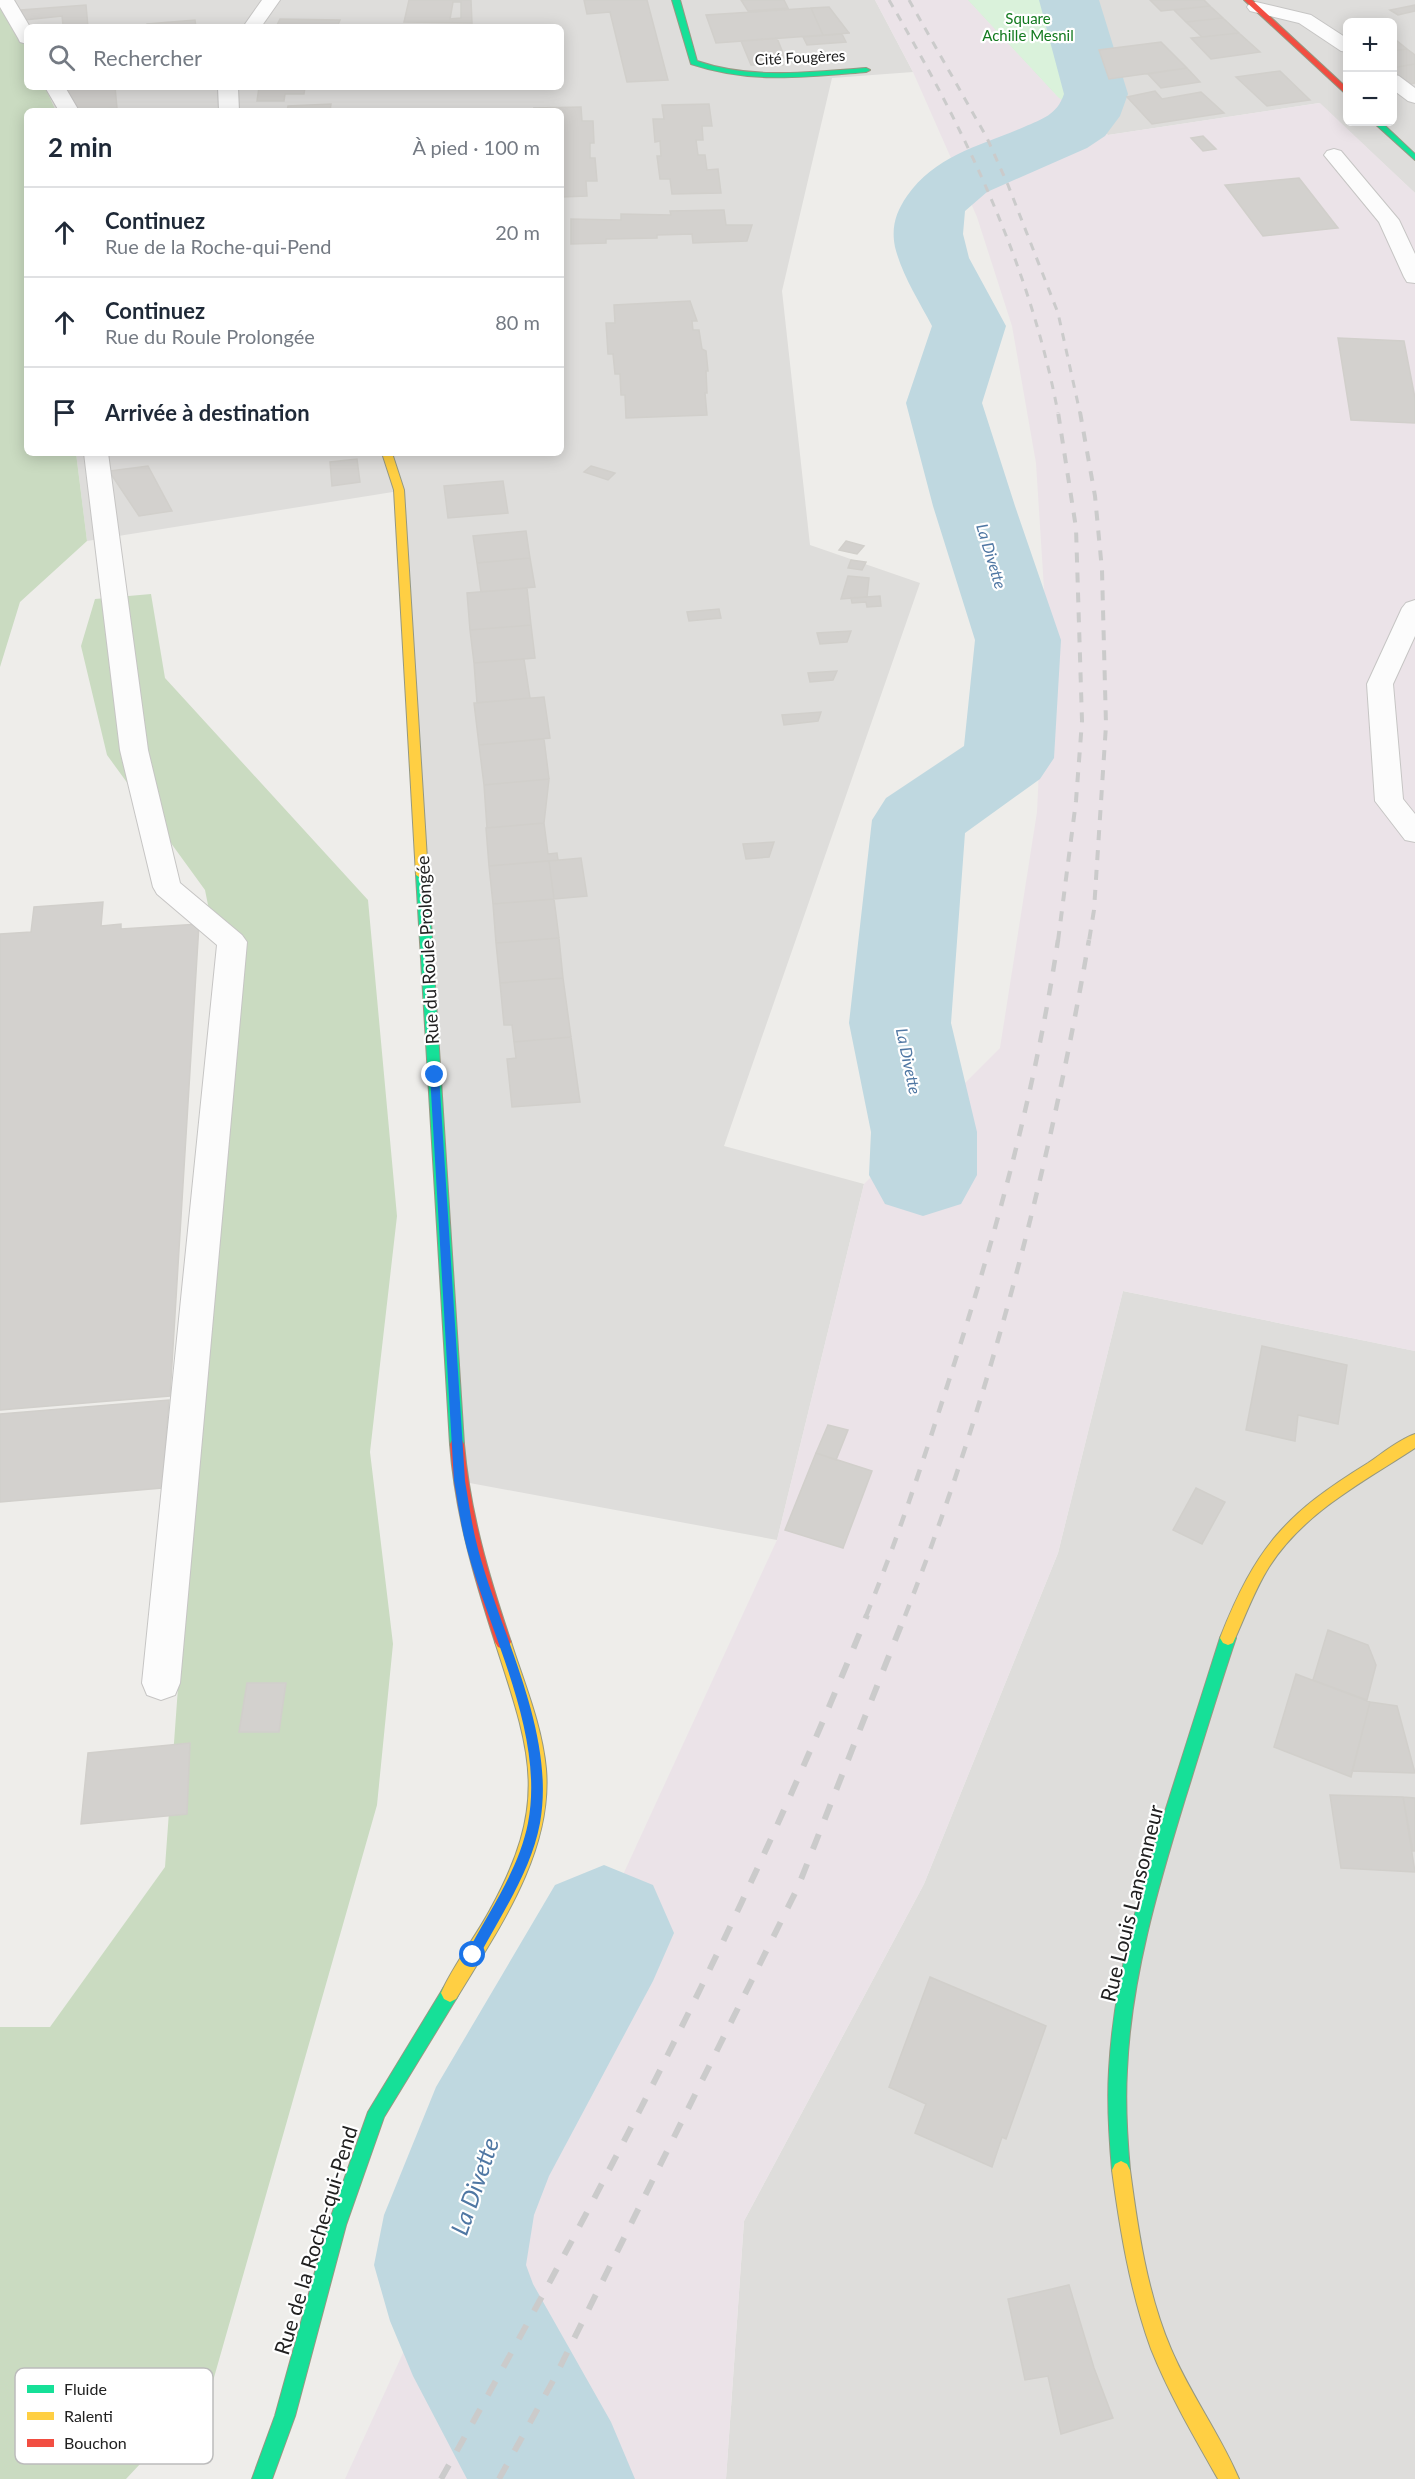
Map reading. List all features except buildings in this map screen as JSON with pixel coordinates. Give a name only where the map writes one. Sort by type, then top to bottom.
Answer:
[{"type":"street","points":[[5,0],[24,33]]},
{"type":"street","points":[[254,24],[271,0]]},
{"type":"street","name":"Cité Fougères","points":[[676,0],[694,62],[718,72],[754,77],[866,70]]},
{"type":"street","points":[[1252,4],[1305,19],[1343,44]]},
{"type":"street","points":[[1252,4],[1343,90]]},
{"type":"street","points":[[1397,84],[1415,97]]},
{"type":"street","points":[[57,90],[67,108]]},
{"type":"street","points":[[228,90],[229,108]]},
{"type":"street","points":[[1381,126],[1415,158]]},
{"type":"street","points":[[1334,155],[1389,220],[1415,277]]},
{"type":"street","points":[[96,456],[134,750],[167,887],[232,942],[160,1683]]},
{"type":"street","name":"Rue du Roule Prolongée","points":[[388,456],[399,490],[459,1481],[472,1548],[530,1727]]},
{"type":"street","points":[[1415,608],[1380,684],[1389,801],[1415,833]]},
{"type":"street","name":"Rue Louis Lansonneur","points":[[1229,2479],[1190,2409],[1155,2330],[1130,2236],[1116,2123],[1120,2047],[1128,1992],[1142,1927],[1184,1778],[1236,1620],[1260,1567],[1282,1538],[1315,1508],[1415,1440]]},
{"type":"street","name":"Rue de la Roche-qui-Pend","points":[[262,2479],[285,2416],[337,2225],[377,2112],[485,1936],[521,1866],[534,1823],[538,1772],[530,1727]]},
{"type":"shaded area","points":[[5,0],[875,0],[913,72],[832,78],[782,291],[810,545],[920,583],[724,1146],[864,1184],[777,1540],[459,1481],[399,491],[87,541],[76,456],[564,456],[564,108],[55,108],[46,90],[564,90],[564,24],[24,24],[24,41]]},
{"type":"shaded area","points":[[875,0],[968,0],[1058,97],[1108,135],[1320,103],[1415,193],[1415,1351],[1123,1291],[1058,1553],[924,1884],[744,2221],[726,2479],[345,2479],[777,1540],[864,1184],[1000,1048],[1037,812],[1046,620],[1036,463],[1012,326],[977,217],[913,72]]},
{"type":"shaded area","points":[[968,0],[1415,0],[1415,193],[1344,126],[1397,126],[1397,18],[1343,18],[1343,126],[1319,103],[1108,135],[1058,97]]},
{"type":"shaded area","points":[[1123,1291],[1415,1351],[1415,2479],[726,2479],[744,2221],[924,1884],[1058,1553]]},
{"type":"green space","points":[[0,0],[5,0],[24,41],[24,90],[46,90],[55,108],[24,108],[24,456],[76,456],[87,541],[20,602],[0,667]]},
{"type":"green space","name":"Square Achille Mesnil","points":[[968,0],[1043,0],[1086,89],[1081,106],[1076,111],[1058,97]]},
{"type":"green space","points":[[151,594],[165,678],[368,900],[397,1216],[370,1452],[393,1644],[377,1805],[213,2381],[213,2368],[15,2368],[15,2464],[140,2464],[126,2479],[0,2479],[0,2027],[50,2027],[165,1867],[185,1591],[222,975],[205,890],[107,755],[81,646],[95,599]]},
{"type":"waterway","name":"La Divette","points":[[923,1175],[924,1132],[900,1023],[919,820],[1008,758],[1018,640],[974,506],[944,403],[969,326],[944,282],[934,258],[928,234],[931,211],[943,193],[963,178],[988,165],[1064,134],[1087,116],[1096,94],[1069,0]]},
{"type":"waterway","name":"La Divette","points":[[554,2479],[468,2321],[450,2265],[459,2215],[488,2139],[604,1933]]},
{"type":"railway","points":[[889,0],[944,99],[991,200],[1030,304],[1046,358],[1058,413]]},
{"type":"railway","points":[[909,0],[987,138],[1008,185],[1058,313],[1080,413]]},
{"type":"railway","points":[[1058,412],[1076,528],[1082,721],[1076,801],[1058,941]]},
{"type":"railway","points":[[1080,412],[1095,496],[1102,570],[1106,725],[1094,910],[1089,941]]},
{"type":"railway","points":[[866,1616],[925,1454],[988,1253],[1028,1097],[1058,940]]},
{"type":"railway","points":[[905,1616],[964,1451],[1014,1283],[1055,1112],[1089,940]]},
{"type":"railway","points":[[441,2479],[557,2268],[668,2054],[772,1836],[867,1615]]},
{"type":"railway","points":[[499,2479],[554,2379],[798,1887],[905,1615]]},
{"type":"traffic: fast","points":[[676,0],[694,62],[736,74],[757,76],[866,70]]},
{"type":"traffic: fast","points":[[1381,126],[1415,158]]},
{"type":"traffic: fast","points":[[422,875],[457,1444]]},
{"type":"traffic: fast","points":[[1121,2170],[1117,2119],[1118,2069],[1131,1968],[1142,1918],[1170,1821],[1228,1638]]},
{"type":"traffic: fast","points":[[262,2479],[285,2416],[337,2225],[377,2112],[450,1993]]},
{"type":"traffic: slow","points":[[388,456],[399,490],[422,875]]},
{"type":"traffic: slow","points":[[1228,1638],[1256,1575],[1279,1541],[1293,1526],[1343,1486],[1415,1440]]},
{"type":"traffic: slow","points":[[450,1993],[481,1943],[511,1887],[533,1829],[538,1800],[538,1771],[533,1738],[503,1642]]},
{"type":"traffic: slow","points":[[1121,2170],[1136,2261],[1153,2327],[1176,2382],[1229,2479]]},
{"type":"traffic: jam","points":[[1248,0],[1343,89]]},
{"type":"traffic: jam","points":[[457,1444],[468,1521],[480,1569],[503,1642]]},
{"type":"route","points":[[435,1075],[459,1481],[472,1548],[530,1727],[538,1772],[534,1823],[521,1866],[473,1955]]}]
